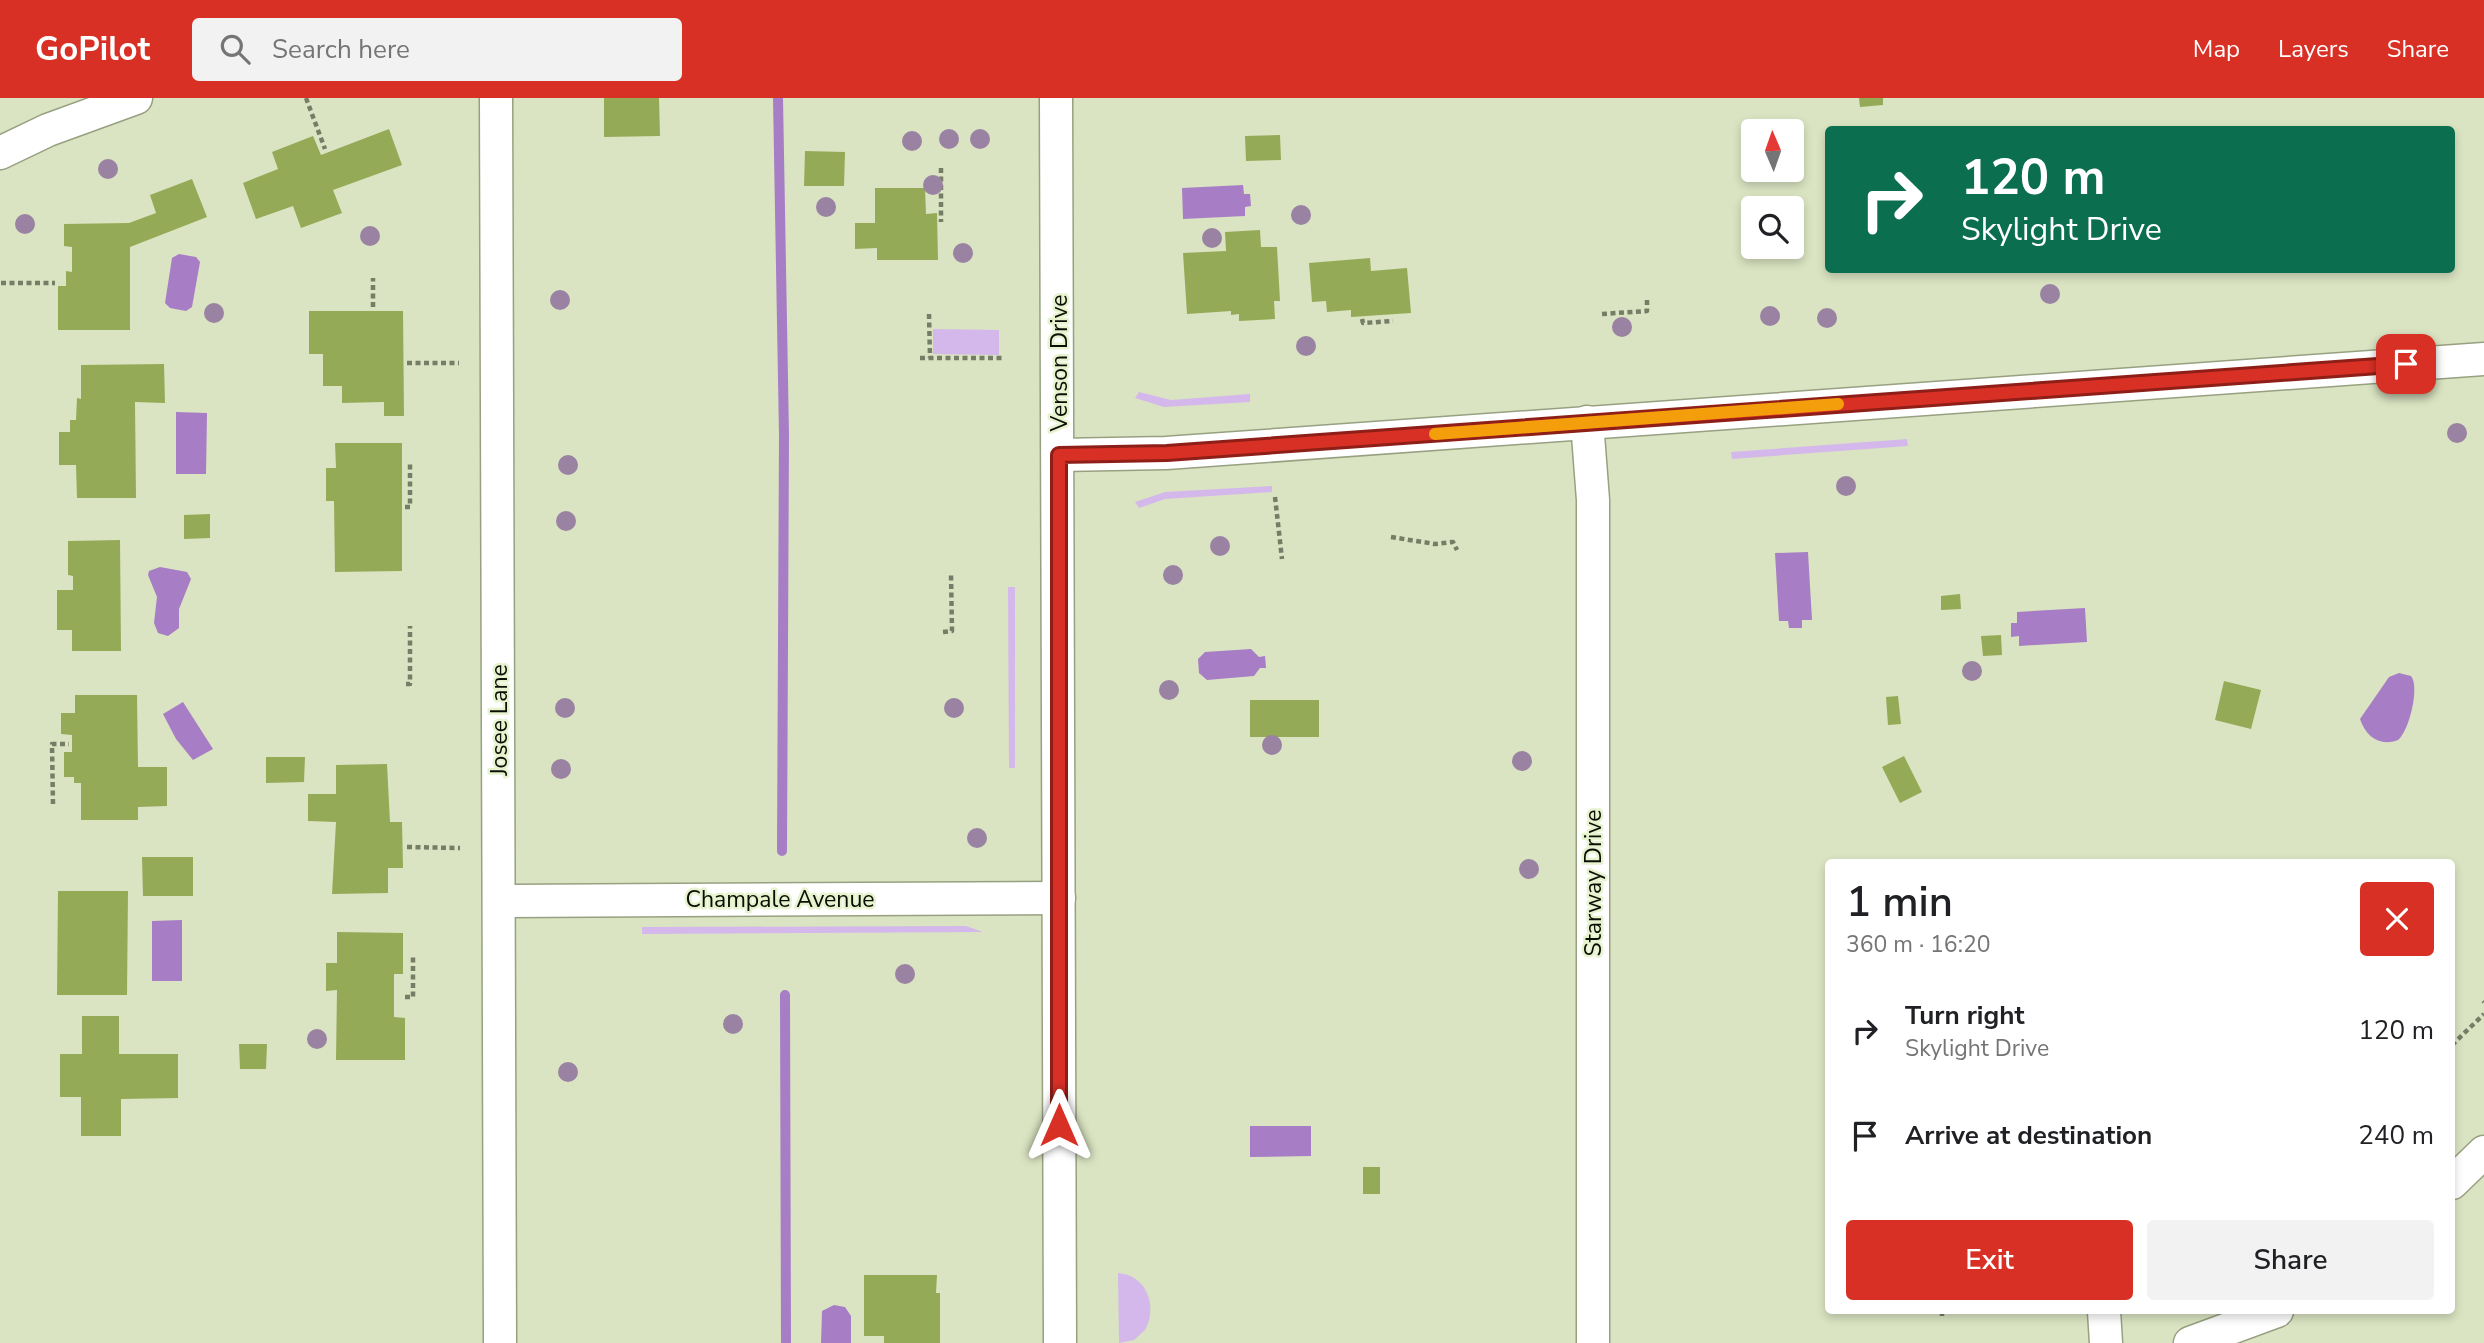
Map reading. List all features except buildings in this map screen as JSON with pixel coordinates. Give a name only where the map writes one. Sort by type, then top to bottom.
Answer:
[{"type":"street","points":[[0,153],[48,130],[136,98]]},
{"type":"street","name":"Josee Lane","points":[[496,98],[500,1343]]},
{"type":"street","name":"Venson Drive","points":[[1056,98],[1060,1343]]},
{"type":"street","points":[[1059,455],[1167,453],[2484,359]]},
{"type":"street","name":"Starway Drive","points":[[1587,422],[1593,513],[1593,1343]]},
{"type":"street","name":"Champale Avenue","points":[[500,901],[1059,898]]},
{"type":"street","points":[[2455,1180],[2484,1152]]},
{"type":"street","points":[[2104,1314],[2106,1343]]},
{"type":"street","points":[[2190,1343],[2269,1314]]},
{"type":"path","points":[[306,98],[325,149]]},
{"type":"path","points":[[941,168],[942,222]]},
{"type":"path","points":[[373,278],[373,307]]},
{"type":"path","points":[[1,282],[55,283]]},
{"type":"path","points":[[1602,314],[1647,311],[1647,299]]},
{"type":"path","points":[[929,314],[930,358]]},
{"type":"path","points":[[1362,319],[1363,323],[1393,321]]},
{"type":"path","points":[[920,358],[1003,358]]},
{"type":"path","points":[[407,363],[459,363]]},
{"type":"path","points":[[405,507],[410,507],[410,463]]},
{"type":"path","points":[[1275,497],[1282,559]]},
{"type":"path","points":[[1391,537],[1435,544],[1453,541],[1457,550]]},
{"type":"path","points":[[943,632],[952,631],[951,573]]},
{"type":"path","points":[[406,684],[410,684],[410,626]]},
{"type":"path","points":[[53,804],[52,744],[69,744]]},
{"type":"path","points":[[407,848],[460,848]]},
{"type":"path","points":[[405,997],[413,997],[413,954]]},
{"type":"path","points":[[2455,1042],[2484,1014]]},
{"type":"shaded area","points":[[1243,185],[1244,194],[1250,194],[1251,206],[1245,207],[1245,216],[1183,219],[1182,188]]},
{"type":"shaded area","points":[[179,254],[196,257],[200,262],[192,307],[186,311],[170,308],[165,303],[172,258]]},
{"type":"shaded area","points":[[933,329],[999,330],[999,355],[933,354]]},
{"type":"shaded area","points":[[1139,392],[1171,400],[1250,394],[1250,402],[1164,407],[1135,398]]},
{"type":"shaded area","points":[[176,412],[207,413],[206,474],[176,474]]},
{"type":"shaded area","points":[[1907,439],[1908,446],[1732,459],[1731,452]]},
{"type":"shaded area","points":[[1272,486],[1272,492],[1165,499],[1139,508],[1135,502],[1165,492]]},
{"type":"shaded area","points":[[1808,552],[1812,620],[1802,620],[1802,628],[1789,628],[1788,621],[1779,621],[1775,553]]},
{"type":"shaded area","points":[[160,567],[187,572],[191,579],[179,609],[179,628],[168,636],[158,633],[154,623],[157,597],[148,575],[149,571]]},
{"type":"shaded area","points":[[1008,587],[1015,587],[1015,768],[1009,768]]},
{"type":"shaded area","points":[[2085,608],[2087,642],[2019,646],[2019,636],[2011,637],[2011,623],[2017,623],[2017,612]]},
{"type":"shaded area","points":[[1251,649],[1259,657],[1265,656],[1266,668],[1260,668],[1254,676],[1207,680],[1199,673],[1198,659],[1205,652]]},
{"type":"shaded area","points":[[2399,673],[2411,676],[2413,682],[2414,699],[2409,719],[2398,740],[2380,741],[2366,731],[2360,719],[2389,677]]},
{"type":"shaded area","points":[[183,702],[213,749],[193,760],[176,739],[163,714]]},
{"type":"shaded area","points":[[182,920],[182,981],[152,981],[152,921]]},
{"type":"shaded area","points":[[966,926],[983,932],[642,934],[642,927]]},
{"type":"shaded area","points":[[1250,1126],[1311,1126],[1311,1156],[1250,1157]]},
{"type":"shaded area","points":[[1118,1273],[1128,1275],[1143,1286],[1150,1302],[1149,1321],[1145,1330],[1134,1340],[1119,1343]]},
{"type":"shaded area","points":[[834,1305],[845,1307],[851,1316],[851,1343],[821,1343],[822,1311]]},
{"type":"waterway","points":[[778,98],[784,435],[782,851]]},
{"type":"waterway","points":[[785,995],[786,1343]]},
{"type":"slow traffic","points":[[1435,434],[1838,404]]},
{"type":"route","points":[[1059,1125],[1059,455],[1167,453],[2406,364]]}]
